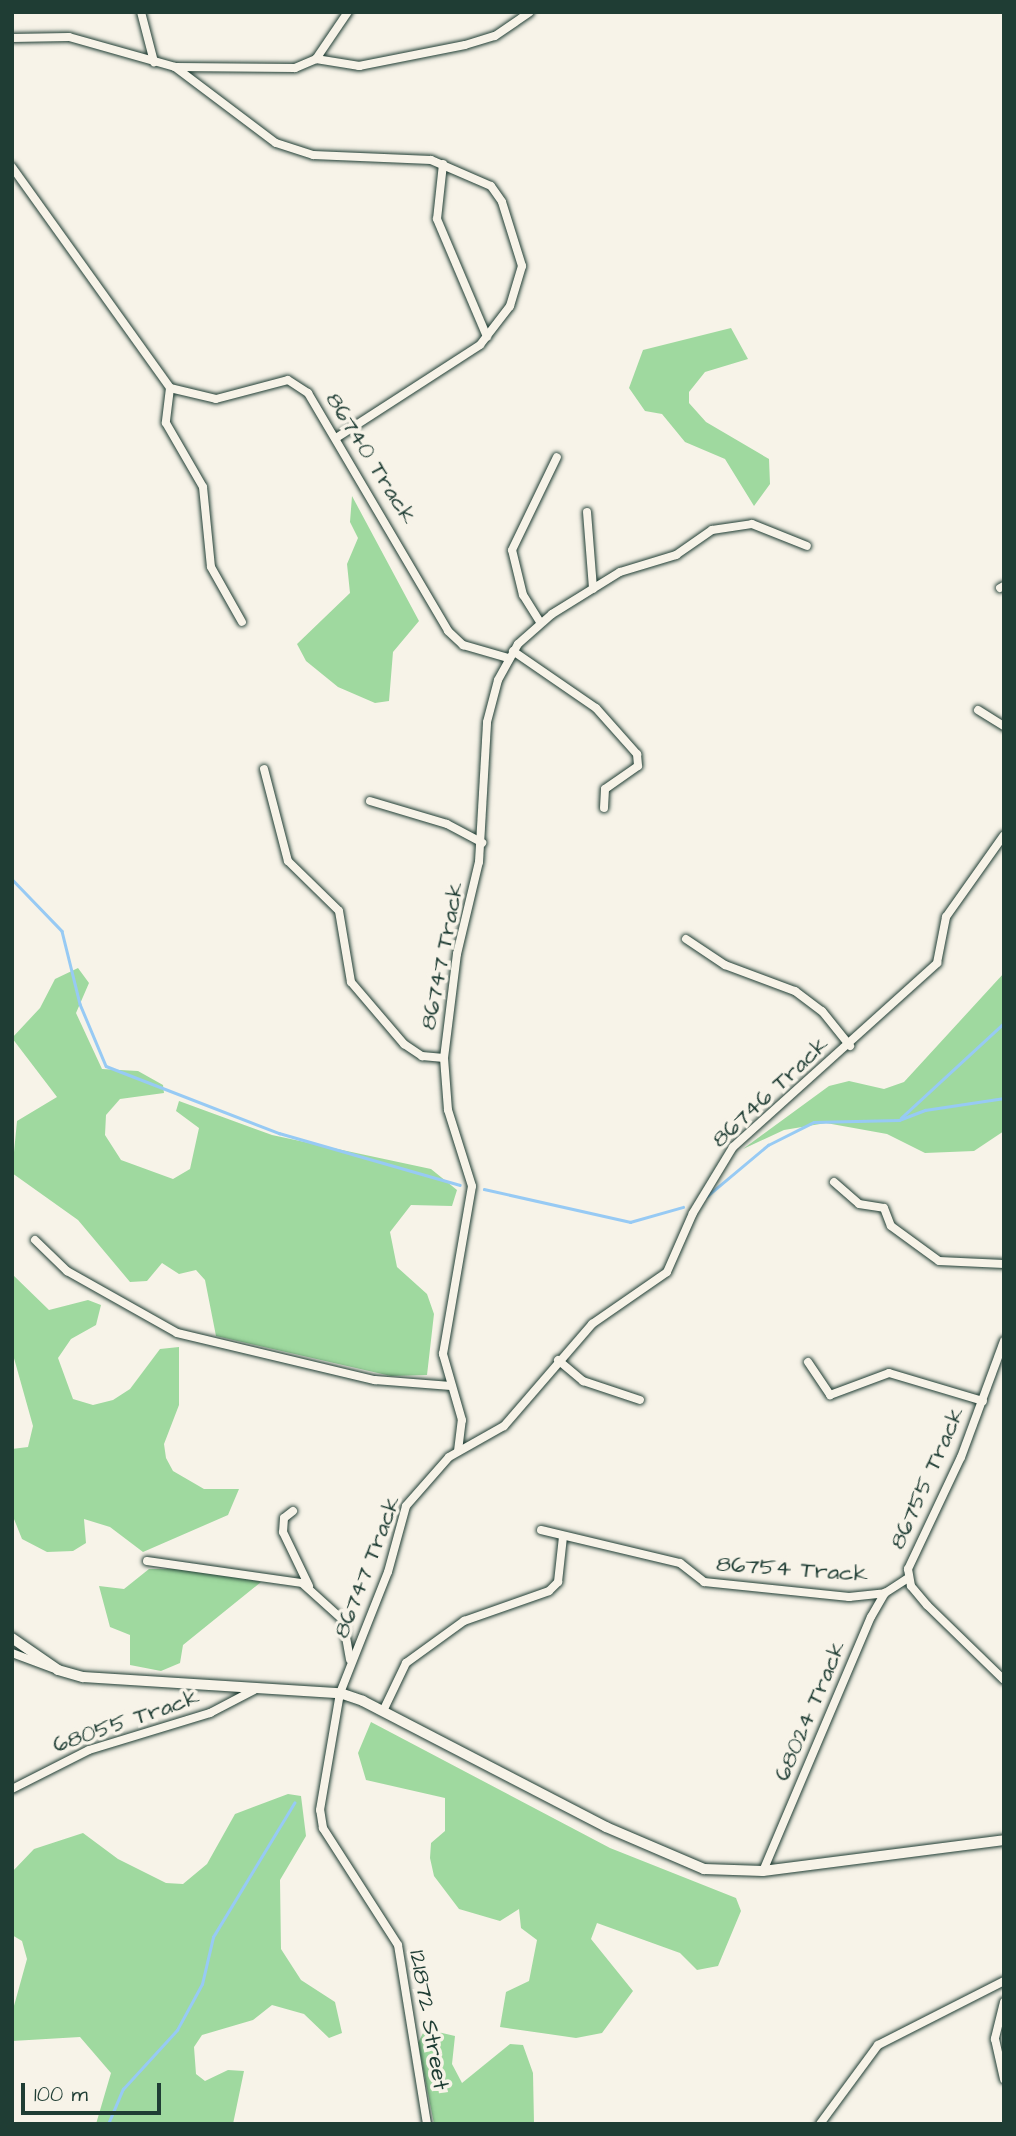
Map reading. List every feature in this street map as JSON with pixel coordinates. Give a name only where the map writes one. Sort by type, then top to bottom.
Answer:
[{"type":"street","points":[[141,12],[153,62]]},
{"type":"street","points":[[316,59],[348,12]]},
{"type":"street","points":[[12,38],[69,37],[175,68],[295,68],[316,59],[359,66],[465,45],[495,36],[530,12]]},
{"type":"street","points":[[175,68],[288,148],[443,164],[498,193],[520,260],[520,289],[487,337],[338,437]]},
{"type":"street","points":[[443,164],[437,219],[487,337]]},
{"type":"street","points":[[12,167],[170,388],[166,423],[203,487],[211,566],[242,622]]},
{"type":"street","name":"86740 Track","points":[[170,388],[216,399],[288,380],[308,393],[338,437],[448,631],[463,645],[511,654],[596,708],[637,754],[634,769],[605,789],[604,808]]},
{"type":"street","points":[[540,622],[523,595],[512,550],[557,457]]},
{"type":"street","points":[[587,512],[593,589]]},
{"type":"street","name":"86747 Track","points":[[340,1693],[388,1572],[406,1506],[458,1451],[462,1420],[443,1354],[471,1186],[448,1110],[444,1058],[482,843],[487,722],[511,654],[540,622],[593,589],[731,524],[771,529],[807,546]]},
{"type":"street","points":[[978,710],[1004,726]]},
{"type":"street","points":[[264,769],[288,861],[339,911],[351,982],[415,1052],[444,1058]]},
{"type":"street","points":[[370,801],[447,824],[482,843]]},
{"type":"street","name":"86746 Track","points":[[458,1451],[504,1426],[558,1360],[610,1308],[667,1272],[723,1160],[850,1046],[937,963],[947,917],[1004,835]]},
{"type":"street","points":[[687,939],[725,965],[783,985],[822,1012],[850,1046]]},
{"type":"street","points":[[834,1182],[859,1204],[884,1208],[891,1226],[939,1261],[1004,1264]]},
{"type":"street","points":[[35,1240],[67,1271],[177,1332],[375,1380],[451,1386]]},
{"type":"street","name":"86755 Track","points":[[1004,1341],[983,1401],[908,1578],[927,1605],[1004,1680]]},
{"type":"street","points":[[558,1360],[583,1381],[639,1400]]},
{"type":"street","points":[[808,1362],[830,1395],[888,1373],[983,1401]]},
{"type":"street","points":[[293,1511],[284,1518],[283,1532],[309,1586],[343,1620],[351,1662]]},
{"type":"street","name":"86754 Track","points":[[541,1530],[680,1563],[704,1582],[849,1597],[885,1592]]},
{"type":"street","points":[[384,1709],[406,1663],[464,1621],[549,1591],[558,1582],[563,1537]]},
{"type":"street","points":[[147,1561],[309,1586]]},
{"type":"street","points":[[885,1592],[908,1578]]},
{"type":"street","name":"68024 Track","points":[[763,1871],[885,1592]]},
{"type":"street","points":[[12,1638],[58,1670]]},
{"type":"street","points":[[12,1653],[58,1670],[176,1688],[340,1693],[384,1709],[642,1844],[704,1868],[763,1871],[1004,1840]]},
{"type":"street","name":"68055 Track","points":[[12,1789],[89,1750],[210,1713],[254,1690]]},
{"type":"street","name":"121872 Street","points":[[340,1693],[321,1819],[398,1945],[426,2124]]},
{"type":"street","points":[[820,2124],[878,2045],[1004,1981]]},
{"type":"street","points":[[1004,2002],[995,2039],[1004,2079]]},
{"type":"green space","points":[[731,328],[748,359],[705,372],[689,392],[689,403],[706,422],[769,459],[770,484],[754,506],[725,459],[685,442],[662,414],[645,411],[629,388],[643,350]]},
{"type":"green space","points":[[352,496],[419,621],[393,652],[389,701],[375,703],[338,687],[306,661],[297,644],[350,593],[347,564],[358,538],[350,522]]},
{"type":"green space","points":[[78,968],[89,983],[76,1013],[102,1069],[138,1071],[163,1085],[164,1093],[120,1099],[106,1115],[105,1135],[121,1160],[173,1179],[190,1169],[199,1128],[176,1111],[179,1101],[272,1135],[431,1169],[457,1190],[452,1206],[411,1205],[390,1232],[397,1267],[427,1294],[434,1314],[427,1375],[391,1376],[216,1336],[205,1280],[196,1270],[179,1274],[162,1263],[147,1281],[130,1282],[78,1220],[12,1173],[17,1121],[57,1097],[12,1038],[40,1008],[55,979]]},
{"type":"green space","points":[[1004,973],[1004,1131],[974,1151],[925,1153],[887,1134],[826,1123],[784,1130],[743,1149],[829,1086],[849,1081],[884,1089],[904,1082]]},
{"type":"green space","points":[[12,1274],[49,1310],[88,1300],[101,1305],[96,1325],[71,1339],[58,1358],[73,1399],[93,1405],[113,1400],[130,1389],[160,1349],[179,1347],[179,1405],[164,1444],[166,1458],[173,1471],[204,1489],[239,1489],[228,1515],[143,1552],[110,1527],[84,1519],[86,1543],[73,1551],[47,1552],[22,1539],[12,1514],[12,1449],[28,1447],[33,1426],[12,1351]]},
{"type":"green space","points":[[149,1569],[195,1569],[261,1582],[183,1645],[180,1663],[161,1671],[130,1665],[130,1635],[110,1627],[99,1586],[124,1589]]},
{"type":"green space","points":[[371,1722],[610,1848],[736,1898],[741,1911],[718,1966],[697,1970],[680,1953],[597,1923],[591,1939],[633,1991],[602,2033],[576,2038],[500,2027],[506,1992],[529,1981],[537,1940],[521,1928],[519,1909],[500,1921],[459,1909],[434,1876],[430,1858],[431,1843],[445,1831],[445,1798],[366,1780],[358,1753]]},
{"type":"green space","points":[[288,1794],[301,1796],[306,1836],[280,1880],[281,1949],[301,1980],[335,2002],[342,2033],[329,2038],[304,2014],[272,2005],[253,2020],[202,2035],[194,2047],[196,2074],[205,2081],[228,2070],[244,2071],[233,2124],[96,2124],[111,2073],[80,2037],[12,2041],[12,2013],[27,1959],[22,1941],[12,1935],[12,1872],[34,1849],[83,1833],[118,1859],[166,1883],[183,1884],[207,1864],[235,1814]]},
{"type":"green space","points":[[425,2029],[455,2036],[452,2064],[462,2083],[510,2044],[523,2045],[533,2073],[534,2123],[434,2124],[418,2043]]},
{"type":"waterway","points":[[12,879],[62,931],[80,1004],[106,1066],[279,1133],[460,1185]]},
{"type":"waterway","points":[[901,1118],[1004,1023]]},
{"type":"waterway","points":[[706,1197],[768,1145],[814,1122],[899,1120],[925,1110],[1004,1098]]},
{"type":"waterway","points":[[484,1189],[630,1222],[683,1207]]},
{"type":"waterway","points":[[108,2124],[123,2089],[177,2030],[202,1984],[213,1937],[294,1803]]}]
